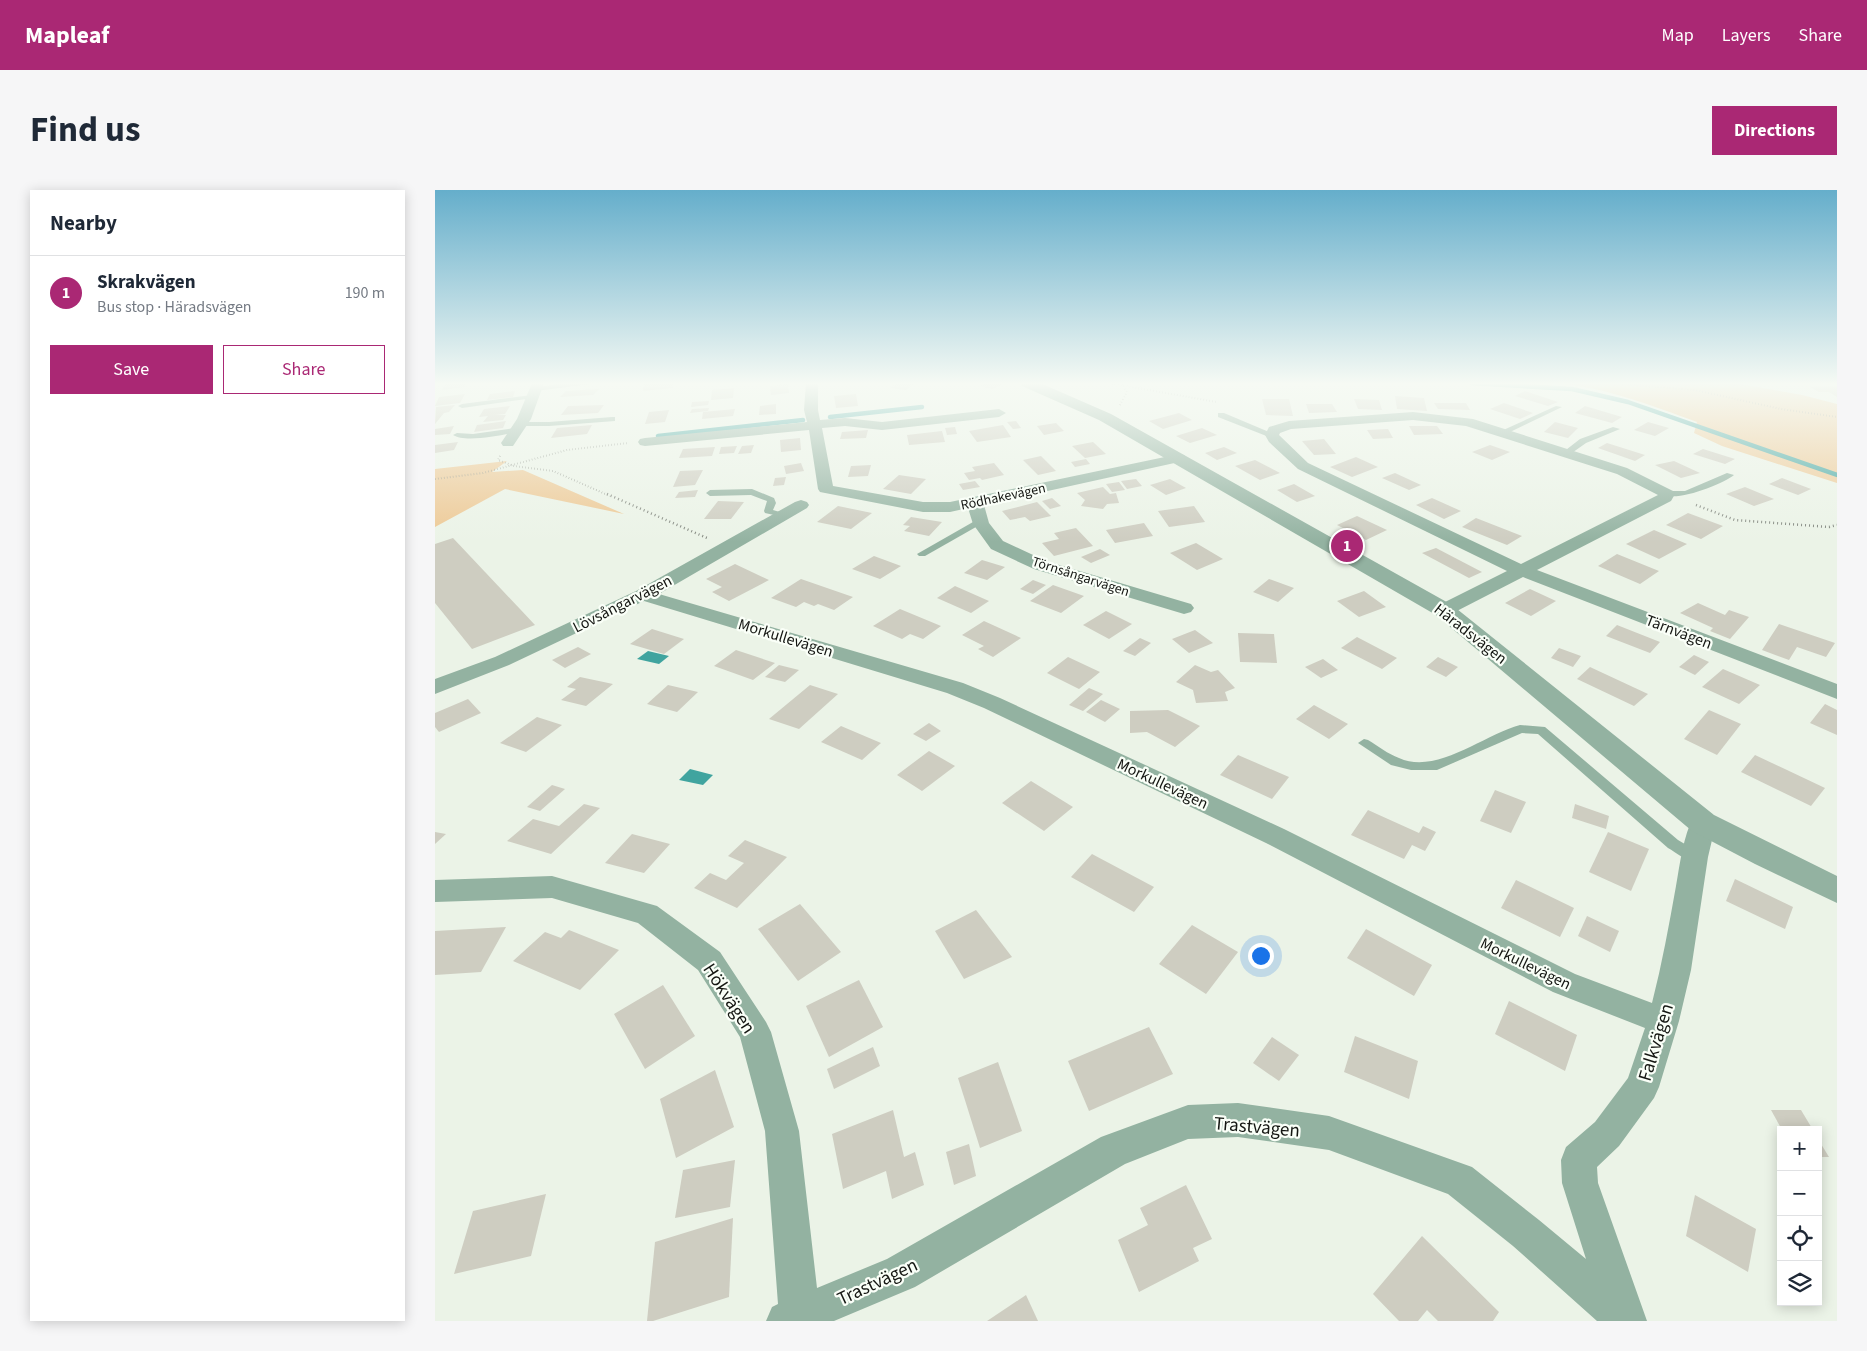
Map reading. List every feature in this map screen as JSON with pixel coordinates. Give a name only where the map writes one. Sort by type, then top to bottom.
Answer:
[{"type":"street","points":[[645,442],[704,436]]},
{"type":"street","name":"Rödhakevägen","points":[[817,436],[826,489],[923,507],[950,507],[975,503],[1179,458]]},
{"type":"street","name":"Häradsvägen","points":[[1139,436],[1445,610],[1703,823],[1837,890]]},
{"type":"street","name":"Tärnvägen","points":[[1273,436],[1287,453],[1303,466],[1520,570],[1837,692]]},
{"type":"street","points":[[1445,610],[1520,570],[1665,498],[1667,494],[1622,471],[1514,436]]},
{"type":"street","name":"Törnsångarvägen","points":[[975,503],[981,521],[997,545],[1040,565],[1184,608]]},
{"type":"street","name":"Lövsångarvägen","points":[[435,687],[501,661],[643,595],[801,504]]},
{"type":"street","name":"Morkullevägen","points":[[643,595],[955,688],[993,703],[1275,836],[1564,983],[1663,1021]]},
{"type":"street","name":"Falkvägen","points":[[1626,1320],[1580,1184],[1579,1160],[1607,1134],[1642,1087],[1663,1021],[1676,970],[1695,857],[1703,823]]},
{"type":"street","name":"Hökvägen","points":[[435,892],[552,887],[647,914],[709,961],[755,1032],[782,1131],[795,1319]]},
{"type":"street","name":"Trastvägen","points":[[795,1319],[901,1273],[1114,1150],[1188,1122],[1238,1120],[1329,1133],[1459,1180],[1526,1233],[1626,1320]]},
{"type":"lane","points":[[1566,453],[1583,441],[1597,436]]},
{"type":"lane","points":[[1667,494],[1686,493],[1730,475]]},
{"type":"lane","points":[[710,493],[752,492],[771,500],[768,511],[780,515]]},
{"type":"lane","points":[[922,554],[981,521]]},
{"type":"lane","points":[[1364,743],[1403,764],[1411,766],[1437,766],[1520,728],[1541,730],[1673,844],[1695,857]]},
{"type":"path","points":[[511,436],[498,460],[514,466],[553,471],[727,546]]},
{"type":"path","points":[[435,479],[514,466],[567,450],[645,442]]},
{"type":"path","points":[[1667,494],[1735,520],[1837,526]]},
{"type":"shaded area","points":[[1700,436],[1837,436],[1837,483],[1722,446]]},
{"type":"shaded area","points":[[507,461],[492,472],[523,470],[624,514],[505,489],[435,527],[435,469]]},
{"type":"water","points":[[648,651],[669,656],[659,664],[637,659]]},
{"type":"water","points":[[690,769],[713,775],[703,785],[679,780]]},
{"type":"building","points":[[552,436],[571,436],[551,438]]},
{"type":"building","points":[[841,436],[867,436],[866,438],[840,439]]},
{"type":"building","points":[[907,436],[943,436],[945,442],[909,445]]},
{"type":"building","points":[[972,436],[1011,437],[977,442]]},
{"type":"building","points":[[1177,436],[1214,436],[1190,443]]},
{"type":"building","points":[[1371,436],[1392,436],[1393,438],[1373,439]]},
{"type":"building","points":[[800,438],[801,450],[781,452],[780,440]]},
{"type":"building","points":[[1324,439],[1336,454],[1314,455],[1302,441]]},
{"type":"building","points":[[458,442],[454,450],[435,453],[435,445]]},
{"type":"building","points":[[1093,442],[1106,454],[1085,458],[1072,446]]},
{"type":"building","points":[[1607,443],[1645,455],[1635,461],[1598,448]]},
{"type":"building","points":[[754,445],[751,453],[738,454],[742,446]]},
{"type":"building","points":[[1490,445],[1510,452],[1492,460],[1472,452]]},
{"type":"building","points":[[737,446],[734,453],[719,454],[721,447]]},
{"type":"building","points":[[715,447],[712,456],[679,458],[683,449]]},
{"type":"building","points":[[1224,447],[1237,453],[1217,460],[1205,453]]},
{"type":"building","points":[[1703,449],[1735,459],[1725,464],[1693,454]]},
{"type":"building","points":[[1041,456],[1056,471],[1038,475],[1023,460]]},
{"type":"building","points":[[1356,457],[1378,467],[1352,477],[1330,467]]},
{"type":"building","points":[[1086,459],[1090,464],[1075,467],[1071,462]]},
{"type":"building","points":[[1255,460],[1280,473],[1260,480],[1235,466]]},
{"type":"building","points":[[1674,461],[1700,473],[1681,478],[1655,465]]},
{"type":"building","points":[[801,463],[804,471],[786,474],[784,466]]},
{"type":"building","points":[[994,463],[1004,475],[982,480],[980,478],[969,480],[964,473],[975,471],[972,467]]},
{"type":"building","points":[[871,465],[868,476],[848,477],[851,466]]},
{"type":"building","points":[[703,470],[695,485],[673,487],[680,471]]},
{"type":"building","points":[[1395,473],[1421,485],[1409,490],[1382,478]]},
{"type":"building","points":[[899,475],[926,479],[911,494],[883,489]]},
{"type":"building","points":[[786,477],[784,485],[773,486],[775,478]]},
{"type":"building","points":[[1782,478],[1811,489],[1798,495],[1769,484]]},
{"type":"building","points":[[1136,479],[1142,486],[1127,489],[1121,481]]},
{"type":"building","points":[[1170,479],[1186,488],[1166,495],[1150,485]]},
{"type":"building","points":[[975,481],[980,487],[963,490],[959,484]]},
{"type":"building","points":[[1119,482],[1125,490],[1112,492],[1106,484]]},
{"type":"building","points":[[1294,484],[1315,496],[1297,502],[1277,490]]},
{"type":"building","points":[[1103,487],[1110,494],[1116,493],[1119,503],[1107,504],[1103,509],[1081,506],[1085,500],[1077,493]]},
{"type":"building","points":[[1745,487],[1774,499],[1754,506],[1726,494]]},
{"type":"building","points":[[698,490],[695,497],[675,498],[679,492]]},
{"type":"building","points":[[1052,498],[1061,506],[1050,509],[1042,501]]},
{"type":"building","points":[[1432,498],[1461,511],[1444,519],[1416,505]]},
{"type":"building","points":[[718,501],[744,502],[731,519],[704,519]]},
{"type":"building","points":[[1037,502],[1051,516],[1030,521],[1025,517],[1010,520],[1002,511]]},
{"type":"building","points":[[838,506],[872,513],[851,529],[817,522]]},
{"type":"building","points":[[1194,506],[1205,522],[1169,527],[1158,511]]},
{"type":"building","points":[[1688,513],[1723,526],[1701,539],[1666,525]]},
{"type":"building","points":[[1357,516],[1387,530],[1366,540],[1337,525]]},
{"type":"building","points":[[911,517],[942,522],[929,536],[904,531],[910,526],[903,525]]},
{"type":"building","points":[[1476,518],[1522,536],[1507,545],[1462,527]]},
{"type":"building","points":[[1144,523],[1153,536],[1115,543],[1106,530]]},
{"type":"building","points":[[1076,528],[1093,546],[1054,556],[1042,543],[1059,539],[1054,533]]},
{"type":"building","points":[[1654,530],[1687,544],[1659,559],[1626,544]]},
{"type":"building","points":[[453,538],[535,625],[472,649],[435,603],[435,544]]},
{"type":"building","points":[[1196,543],[1223,559],[1197,570],[1170,553]]},
{"type":"building","points":[[1436,548],[1482,572],[1469,578],[1422,553]]},
{"type":"building","points":[[1100,549],[1110,555],[1091,563],[1081,557]]},
{"type":"building","points":[[1617,554],[1659,571],[1640,584],[1598,566]]},
{"type":"building","points":[[874,556],[901,566],[880,579],[852,569]]},
{"type":"building","points":[[982,560],[1005,567],[987,580],[964,573]]},
{"type":"building","points":[[735,564],[769,580],[729,601],[712,592],[722,587],[706,579]]},
{"type":"building","points":[[801,579],[853,597],[834,610],[818,604],[814,606],[804,602],[796,607],[771,598]]},
{"type":"building","points":[[1269,579],[1294,588],[1278,602],[1253,592]]},
{"type":"building","points":[[1033,580],[1046,585],[1033,594],[1020,589]]},
{"type":"building","points":[[1053,585],[1084,596],[1061,613],[1030,601]]},
{"type":"building","points":[[955,586],[989,601],[971,613],[937,598]]},
{"type":"building","points":[[1530,589],[1556,601],[1531,616],[1505,603]]},
{"type":"building","points":[[1364,591],[1386,607],[1359,617],[1337,601]]},
{"type":"building","points":[[1698,603],[1725,615],[1729,610],[1749,617],[1730,639],[1710,631],[1713,628],[1680,613]]},
{"type":"building","points":[[900,609],[941,626],[923,639],[910,634],[902,639],[873,626]]},
{"type":"building","points":[[1106,611],[1132,624],[1109,639],[1083,625]]},
{"type":"building","points":[[984,621],[1021,638],[993,657],[978,649],[984,646],[962,635]]},
{"type":"building","points":[[1779,624],[1835,643],[1826,657],[1797,647],[1789,660],[1762,650]]},
{"type":"building","points":[[1617,625],[1660,642],[1650,653],[1606,636]]},
{"type":"building","points":[[652,629],[684,639],[664,654],[630,644]]},
{"type":"building","points":[[1195,630],[1213,643],[1189,653],[1172,639]]},
{"type":"building","points":[[1238,633],[1274,634],[1277,663],[1240,662]]},
{"type":"building","points":[[1357,637],[1397,658],[1382,669],[1341,648]]},
{"type":"building","points":[[1140,638],[1151,643],[1135,656],[1123,651]]},
{"type":"building","points":[[578,647],[591,654],[565,668],[552,660]]},
{"type":"building","points":[[1559,648],[1581,656],[1573,667],[1551,658]]},
{"type":"building","points":[[736,650],[775,663],[753,680],[714,666]]},
{"type":"building","points":[[1694,655],[1709,662],[1695,675],[1679,667]]},
{"type":"building","points":[[1068,657],[1100,672],[1079,689],[1047,673]]},
{"type":"building","points":[[1438,657],[1458,667],[1446,677],[1426,667]]},
{"type":"building","points":[[1323,659],[1338,670],[1321,678],[1305,667]]},
{"type":"building","points":[[779,665],[799,670],[785,682],[765,677]]},
{"type":"building","points":[[1195,665],[1211,672],[1218,670],[1235,688],[1225,692],[1228,701],[1196,703],[1193,690],[1176,682]]},
{"type":"building","points":[[1590,667],[1648,694],[1634,706],[1577,679]]},
{"type":"building","points":[[1723,669],[1760,685],[1739,704],[1702,687]]},
{"type":"building","points":[[580,677],[613,684],[586,706],[561,700],[576,689],[567,687]]},
{"type":"building","points":[[668,685],[698,692],[677,712],[647,704]]},
{"type":"building","points":[[810,685],[838,694],[799,729],[769,719]]},
{"type":"building","points":[[1089,688],[1103,694],[1083,711],[1069,705]]},
{"type":"building","points":[[468,699],[481,713],[439,732],[435,727],[435,713]]},
{"type":"building","points":[[1101,700],[1120,709],[1105,722],[1086,712]]},
{"type":"building","points":[[1825,704],[1837,710],[1837,735],[1810,723]]},
{"type":"building","points":[[1314,705],[1348,724],[1329,739],[1296,719]]},
{"type":"building","points":[[1168,710],[1200,726],[1175,747],[1147,732],[1130,733],[1130,711]]},
{"type":"building","points":[[1709,710],[1741,724],[1717,755],[1684,739]]},
{"type":"building","points":[[537,717],[562,725],[526,752],[500,743]]},
{"type":"building","points":[[929,723],[941,731],[926,741],[913,734]]},
{"type":"building","points":[[841,726],[881,743],[862,760],[821,742]]},
{"type":"building","points":[[929,751],[955,766],[922,791],[897,775]]},
{"type":"building","points":[[1238,755],[1289,777],[1272,799],[1220,775]]},
{"type":"building","points":[[1755,755],[1825,788],[1811,806],[1741,772]]},
{"type":"building","points":[[1031,781],[1073,807],[1044,831],[1002,803]]},
{"type":"building","points":[[552,785],[565,789],[540,811],[527,807]]},
{"type":"building","points":[[1495,790],[1526,802],[1511,833],[1480,821]]},
{"type":"building","points":[[584,804],[600,808],[551,854],[507,841],[533,819],[559,826]]},
{"type":"building","points":[[1575,804],[1609,816],[1606,829],[1572,818]]},
{"type":"building","points":[[1368,810],[1419,833],[1423,826],[1436,832],[1425,851],[1412,845],[1404,859],[1351,835]]},
{"type":"building","points":[[435,832],[446,834],[435,844]]},
{"type":"building","points":[[1608,832],[1649,849],[1631,891],[1589,872]]},
{"type":"building","points":[[632,834],[670,844],[644,873],[605,863]]},
{"type":"building","points":[[745,840],[787,857],[737,908],[694,888],[710,873],[726,880],[744,863],[728,856]]},
{"type":"building","points":[[1092,854],[1154,887],[1134,912],[1071,877]]},
{"type":"building","points":[[1735,879],[1793,907],[1785,929],[1726,901]]},
{"type":"building","points":[[1516,880],[1574,908],[1560,937],[1501,908]]},
{"type":"building","points":[[800,904],[841,952],[798,981],[758,929]]},
{"type":"building","points":[[976,910],[1012,957],[964,979],[935,931]]},
{"type":"building","points":[[1587,916],[1619,931],[1610,952],[1578,936]]},
{"type":"building","points":[[1192,925],[1238,952],[1206,994],[1159,964]]},
{"type":"building","points":[[506,927],[481,972],[435,975],[435,931]]},
{"type":"building","points":[[1366,929],[1432,965],[1414,996],[1347,958]]},
{"type":"building","points":[[569,930],[619,950],[580,990],[513,961],[545,932],[561,938]]},
{"type":"building","points":[[859,980],[883,1027],[829,1057],[806,1006]]},
{"type":"building","points":[[663,985],[695,1036],[645,1069],[614,1014]]},
{"type":"building","points":[[1509,1001],[1577,1035],[1565,1071],[1495,1034]]},
{"type":"building","points":[[1149,1027],[1173,1074],[1089,1111],[1068,1061]]},
{"type":"building","points":[[1355,1036],[1418,1061],[1409,1099],[1344,1072]]},
{"type":"building","points":[[1272,1037],[1299,1055],[1279,1081],[1253,1063]]},
{"type":"building","points":[[873,1047],[880,1066],[834,1089],[827,1069]]},
{"type":"building","points":[[998,1062],[1022,1131],[980,1148],[958,1078]]},
{"type":"building","points":[[715,1070],[734,1127],[676,1158],[660,1099]]},
{"type":"building","points":[[893,1110],[904,1157],[915,1152],[924,1185],[892,1199],[886,1171],[843,1189],[832,1134]]},
{"type":"building","points":[[1771,1110],[1801,1110],[1811,1126],[1780,1126]]},
{"type":"building","points":[[969,1144],[976,1176],[954,1185],[946,1152]]},
{"type":"building","points":[[1822,1146],[1829,1157],[1822,1157]]},
{"type":"building","points":[[735,1160],[730,1207],[675,1218],[683,1170]]},
{"type":"building","points":[[1186,1185],[1212,1239],[1193,1248],[1199,1261],[1139,1292],[1118,1240],[1148,1225],[1140,1208]]},
{"type":"building","points":[[546,1194],[531,1256],[454,1274],[473,1211]]},
{"type":"building","points":[[1695,1195],[1756,1229],[1748,1272],[1686,1236]]},
{"type":"building","points":[[733,1218],[729,1297],[653,1321],[647,1321],[655,1242]]},
{"type":"building","points":[[1422,1236],[1499,1312],[1493,1321],[1438,1321],[1427,1310],[1418,1321],[1399,1321],[1373,1294]]},
{"type":"building","points":[[1026,1295],[1038,1321],[987,1321]]},
{"type":"waterway","points":[[1725,436],[1837,475]]},
{"type":"place","name":"Skrakvägen","points":[[1347,546]]}]
